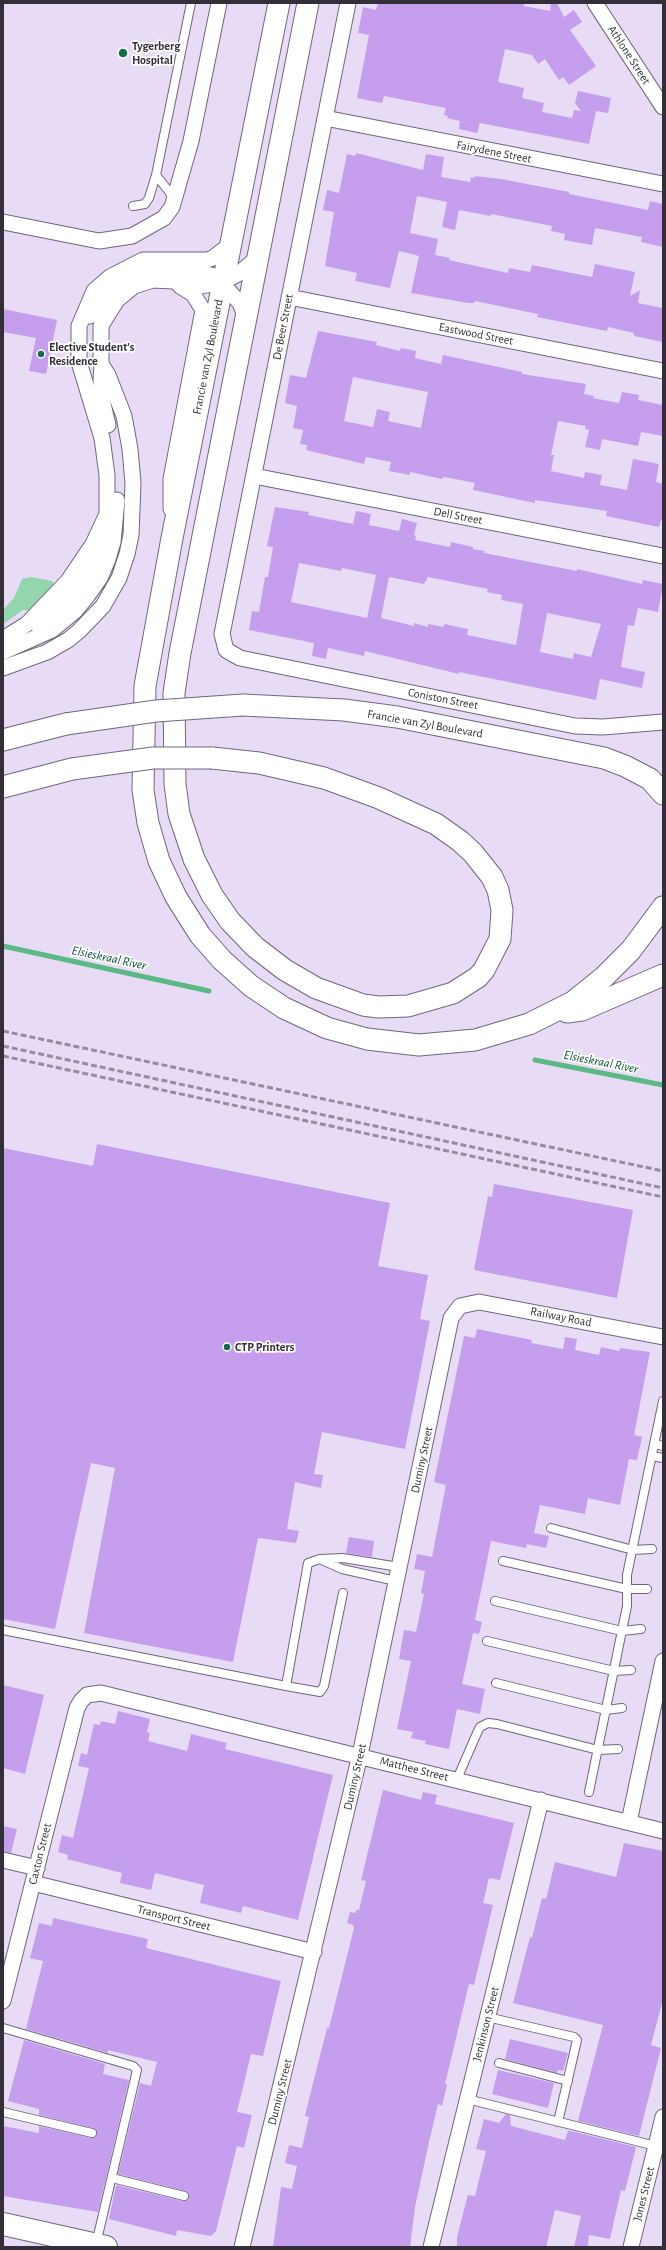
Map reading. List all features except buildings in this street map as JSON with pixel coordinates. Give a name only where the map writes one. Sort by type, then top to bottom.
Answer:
[{"type":"main road","name":"Francie van Zyl Boulevard","points":[[279,3],[172,538],[145,686],[143,790],[148,823],[159,861],[176,897],[200,935],[222,960],[251,986],[284,1008],[327,1028],[367,1040],[419,1045],[475,1040],[529,1024],[573,1002],[604,977],[631,950],[663,907]]},
{"type":"main road","points":[[3,787],[72,769],[153,758],[212,758],[259,763],[324,778],[379,798],[436,824],[460,841],[472,853],[492,877],[498,890],[502,910],[500,938],[496,951],[484,970],[472,981],[453,993],[408,1006],[378,1007],[332,995],[285,970],[255,947],[230,921],[212,895],[194,859],[179,814],[175,784],[174,693],[184,628],[308,3]]},
{"type":"main road","name":"Francie van Zyl Boulevard","points":[[3,740],[66,724],[156,711],[243,705],[344,710],[397,717],[604,758],[625,766],[650,779],[663,794]]},
{"type":"main road","points":[[545,1016],[582,1010],[663,975]]},
{"type":"main road","points":[[3,2224],[101,2246]]},
{"type":"street","points":[[3,222],[99,240],[132,236],[164,218],[172,207],[191,141],[219,3]]},
{"type":"street","name":"De Beer Street","points":[[226,650],[222,634],[348,3]]},
{"type":"street","name":"Athlone Street","points":[[595,3],[663,107]]},
{"type":"street","name":"Fairydene Street","points":[[325,118],[663,184]]},
{"type":"street","points":[[3,642],[29,631],[66,603],[79,588],[100,553],[105,535],[107,514],[107,475],[102,438],[79,362],[79,326],[94,291],[110,277],[124,268],[143,260],[207,260],[213,258],[226,248],[232,241]]},
{"type":"street","points":[[3,652],[52,630],[75,611],[100,578],[108,559],[115,523],[116,472],[100,380],[102,365],[101,326],[117,300],[134,286],[153,280],[173,281],[195,287],[223,282],[238,274],[255,260],[260,247]]},
{"type":"street","points":[[79,326],[91,315],[108,292],[118,283],[143,271],[157,269],[198,272],[215,276],[223,282],[240,303],[246,318]]},
{"type":"street","points":[[172,538],[171,479],[203,310],[193,294],[173,281]]},
{"type":"street","name":"Eastwood Street","points":[[289,297],[663,370]]},
{"type":"street","points":[[3,661],[54,639],[69,628],[82,616],[106,585],[115,564],[123,534],[125,480],[120,439],[102,365]]},
{"type":"street","points":[[3,668],[47,652],[68,640],[89,623],[103,606],[119,578],[131,535],[134,503],[133,483],[130,449],[124,416],[108,375],[102,365]]},
{"type":"street","name":"Dell Street","points":[[254,476],[663,556]]},
{"type":"street","points":[[3,639],[27,624],[68,581],[93,544],[107,514]]},
{"type":"street","name":"Coniston Street","points":[[226,650],[240,658],[575,726],[604,727],[663,722]]},
{"type":"street","name":"Railway Road","points":[[460,1306],[479,1302],[663,1337]]},
{"type":"street","name":"Duminy Street","points":[[242,2247],[314,1952],[360,1755],[451,1318],[460,1306]]},
{"type":"street","points":[[629,1822],[663,1661]]},
{"type":"street","name":"Matthee Street","points":[[77,1708],[87,1695],[101,1693],[360,1755],[663,1831]]},
{"type":"street","name":"Caxton Street","points":[[3,2001],[77,1708]]},
{"type":"street","name":"Jenkinson Street","points":[[430,2247],[541,1800]]},
{"type":"street","points":[[3,1860],[37,1868]]},
{"type":"street","name":"Transport Street","points":[[33,1883],[314,1952]]},
{"type":"street","name":"Jones Street","points":[[631,2247],[663,2118]]},
{"type":"lane","points":[[133,206],[144,204],[149,198],[156,175],[191,3]]},
{"type":"lane","points":[[156,175],[174,198]]},
{"type":"lane","points":[[589,1792],[627,1606],[627,1576],[652,1456],[659,1445],[663,1401]]},
{"type":"lane","points":[[652,1456],[663,1458]]},
{"type":"lane","points":[[551,1528],[633,1550],[652,1549]]},
{"type":"lane","points":[[286,1686],[308,1564],[320,1559],[343,1558],[398,1574]]},
{"type":"lane","points":[[320,1559],[342,1569],[398,1574]]},
{"type":"lane","points":[[503,1561],[627,1589],[647,1588]]},
{"type":"lane","points":[[3,1630],[320,1692],[324,1686],[343,1593]]},
{"type":"lane","points":[[496,1601],[622,1631],[641,1629]]},
{"type":"lane","points":[[486,1641],[614,1671],[631,1670]]},
{"type":"lane","points":[[496,1684],[606,1710],[622,1708]]},
{"type":"lane","points":[[457,1779],[480,1727],[488,1723],[598,1750],[618,1749]]},
{"type":"lane","points":[[487,2017],[574,2037],[577,2040],[558,2122]]},
{"type":"lane","points":[[3,2028],[133,2066],[137,2070],[112,2178],[101,2246]]},
{"type":"lane","points":[[499,2063],[568,2082]]},
{"type":"lane","points":[[467,2099],[656,2146]]},
{"type":"lane","points":[[3,2112],[92,2133]]},
{"type":"lane","points":[[112,2178],[184,2196]]},
{"type":"green space","points":[[31,577],[52,581],[56,587],[34,611],[23,610],[3,624],[3,610],[14,598],[22,579]]},
{"type":"waterway","name":"Elsieskraal River","points":[[3,946],[209,991]]},
{"type":"waterway","name":"Elsieskraal River","points":[[535,1060],[663,1085]]},
{"type":"railway","points":[[3,1031],[663,1171]]},
{"type":"railway","points":[[3,1046],[663,1188]]},
{"type":"railway","points":[[3,1056],[663,1197]]},
{"type":"place","name":"Tygerberg Hospital","points":[[123,53]]},
{"type":"place","name":"Elective Student's Residence","points":[[41,354]]},
{"type":"place","name":"CTP Printers","points":[[227,1347]]}]
